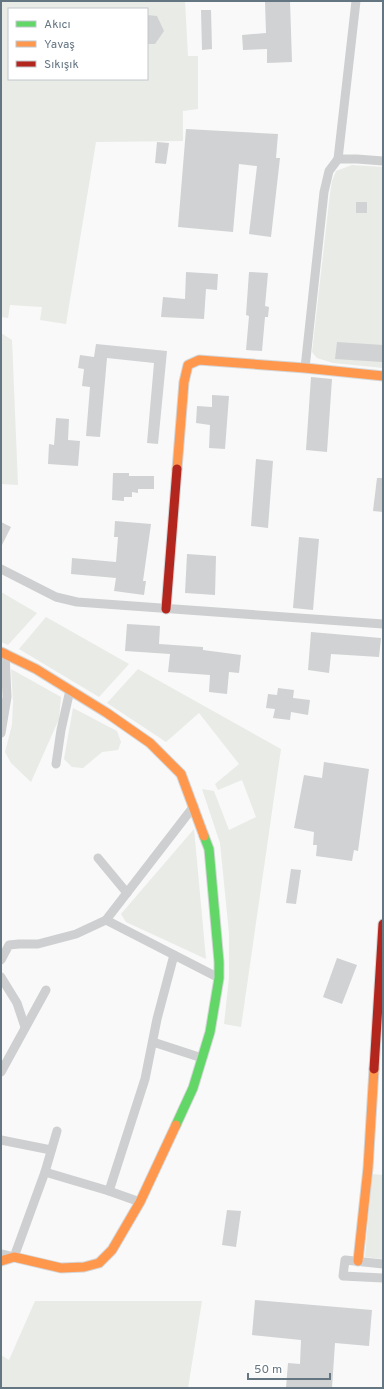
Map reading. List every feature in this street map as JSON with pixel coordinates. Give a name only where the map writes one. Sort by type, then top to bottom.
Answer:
[{"type":"street","points":[[305,368],[324,192],[329,171],[338,160],[356,1]]},
{"type":"street","points":[[338,160],[357,159],[383,161]]},
{"type":"street","points":[[166,609],[184,382],[188,366],[199,360],[305,368],[383,376]]},
{"type":"street","points":[[1,569],[56,597],[77,602],[383,624]]},
{"type":"street","points":[[1,1254],[61,1268],[84,1267],[99,1263],[112,1250],[140,1202],[193,1088],[210,1032],[219,978],[219,962],[209,849],[181,774],[150,743],[107,713],[36,669],[3,652]]},
{"type":"street","points":[[1,733],[2,716],[7,697],[3,652]]},
{"type":"street","points":[[56,764],[61,730],[70,690]]},
{"type":"street","points":[[1,960],[9,945],[38,944],[76,934],[106,920],[194,806]]},
{"type":"street","points":[[98,858],[127,893]]},
{"type":"street","points":[[106,920],[219,978]]},
{"type":"street","points":[[358,1261],[368,1168],[383,924]]},
{"type":"street","points":[[109,1191],[145,1079],[157,1019],[174,955]]},
{"type":"street","points":[[1,976],[17,1003],[25,1027]]},
{"type":"street","points":[[1,1072],[46,990]]},
{"type":"street","points":[[153,1042],[202,1058]]},
{"type":"street","points":[[373,1080],[383,1081]]},
{"type":"street","points":[[14,1257],[45,1172],[57,1131]]},
{"type":"street","points":[[1,1140],[51,1150]]},
{"type":"street","points":[[45,1172],[140,1202]]},
{"type":"street","points":[[1,1261],[14,1257]]},
{"type":"street","points":[[383,1264],[345,1260],[343,1276],[383,1278]]},
{"type":"shaded area","points":[[1,1],[185,1],[188,56],[198,56],[198,109],[183,111],[183,141],[96,142],[66,324],[40,320],[42,307],[10,305],[8,318],[1,317]]},
{"type":"shaded area","points":[[352,165],[383,167],[383,368],[333,363],[317,358],[312,352],[332,181],[336,171]]},
{"type":"shaded area","points":[[1,333],[12,340],[18,485],[1,484]]},
{"type":"shaded area","points":[[1,592],[37,613],[8,645],[1,642]]},
{"type":"shaded area","points":[[46,617],[129,664],[99,697],[19,649]]},
{"type":"shaded area","points":[[11,669],[61,697],[59,719],[31,782],[11,763],[5,752],[12,725],[13,701]]},
{"type":"shaded area","points":[[138,669],[281,749],[241,1027],[224,1024],[229,978],[229,933],[220,843],[202,789],[214,791],[229,830],[256,817],[242,780],[218,790],[215,784],[239,764],[199,713],[166,742],[107,703]]},
{"type":"shaded area","points":[[73,708],[117,731],[121,742],[118,750],[102,752],[83,768],[72,767],[64,759]]},
{"type":"shaded area","points":[[194,829],[206,959],[126,922],[121,914]]},
{"type":"shaded area","points":[[372,1174],[383,1175],[383,1259],[365,1257]]},
{"type":"shaded area","points":[[35,1301],[202,1301],[188,1388],[1,1388],[1,1355],[9,1360]]},
{"type":"building","points":[[265,1],[290,1],[292,62],[267,63],[267,49],[243,50],[242,35],[266,33]]},
{"type":"building","points":[[201,10],[211,10],[212,49],[202,50]]},
{"type":"building","points":[[148,15],[157,16],[164,31],[155,44],[148,44]]},
{"type":"building","points":[[186,129],[278,134],[276,158],[280,158],[271,237],[249,234],[257,166],[239,164],[233,232],[178,227]]},
{"type":"building","points":[[157,142],[169,143],[166,164],[155,163]]},
{"type":"building","points":[[356,202],[367,202],[367,213],[356,213]]},
{"type":"building","points":[[186,272],[218,274],[217,290],[206,289],[204,319],[161,317],[163,297],[185,299]]},
{"type":"building","points":[[249,272],[268,273],[265,306],[269,307],[268,317],[265,317],[262,351],[246,350],[249,316],[246,315]]},
{"type":"building","points":[[337,342],[383,345],[383,362],[335,359]]},
{"type":"building","points":[[96,344],[167,351],[158,444],[147,443],[154,363],[107,358],[100,437],[86,436],[90,387],[82,386],[84,369],[78,368],[80,355],[94,357]]},
{"type":"building","points":[[311,377],[332,379],[327,452],[306,450]]},
{"type":"building","points":[[212,395],[229,396],[225,449],[209,448],[210,425],[196,423],[197,406],[212,407]]},
{"type":"building","points":[[56,418],[69,419],[68,440],[80,441],[78,466],[48,464],[49,444],[54,445]]},
{"type":"building","points":[[256,459],[273,461],[268,528],[251,526]]},
{"type":"building","points":[[113,473],[129,473],[129,476],[154,476],[154,489],[138,489],[138,493],[132,492],[132,497],[124,497],[124,501],[112,500]]},
{"type":"building","points":[[377,478],[383,478],[383,512],[373,511]]},
{"type":"building","points":[[115,521],[151,524],[143,581],[146,581],[144,595],[114,591],[116,578],[71,574],[72,558],[116,562],[118,537],[114,537]]},
{"type":"building","points":[[1,522],[11,527],[1,547]]},
{"type":"building","points":[[299,537],[319,539],[313,610],[293,608]]},
{"type":"building","points":[[187,554],[216,556],[215,595],[185,593]]},
{"type":"building","points":[[127,624],[160,626],[159,644],[203,647],[203,650],[241,655],[239,673],[229,672],[227,694],[209,692],[210,675],[168,672],[170,654],[125,651]]},
{"type":"building","points":[[311,632],[381,638],[379,657],[331,654],[329,673],[308,670]]},
{"type":"building","points":[[278,688],[294,690],[293,698],[310,700],[308,715],[291,712],[290,720],[273,718],[275,709],[266,708],[268,694],[277,695]]},
{"type":"building","points":[[324,762],[369,769],[358,851],[354,850],[352,861],[316,856],[317,845],[313,845],[314,832],[294,828],[304,775],[322,778]]},
{"type":"building","points":[[291,869],[301,870],[296,904],[286,903]]},
{"type":"building","points":[[337,958],[357,965],[342,1004],[323,997]]},
{"type":"building","points":[[227,1210],[241,1211],[236,1247],[222,1245]]},
{"type":"building","points":[[255,1300],[372,1310],[369,1346],[335,1343],[332,1388],[286,1388],[288,1363],[300,1364],[301,1340],[252,1335]]},
{"type":"traffic: fast","points":[[176,1125],[193,1088],[210,1032],[219,978],[219,962],[209,849],[204,836]]},
{"type":"traffic: slow","points":[[177,469],[184,382],[188,365],[199,360],[305,368],[383,376]]},
{"type":"traffic: slow","points":[[1,652],[36,669],[107,713],[150,743],[181,774],[204,836]]},
{"type":"traffic: slow","points":[[358,1261],[368,1168],[374,1069]]},
{"type":"traffic: slow","points":[[1,1261],[14,1257],[61,1268],[84,1267],[99,1263],[112,1250],[140,1202],[176,1125]]},
{"type":"traffic: jam","points":[[166,609],[177,469]]},
{"type":"traffic: jam","points":[[374,1069],[383,924]]}]
